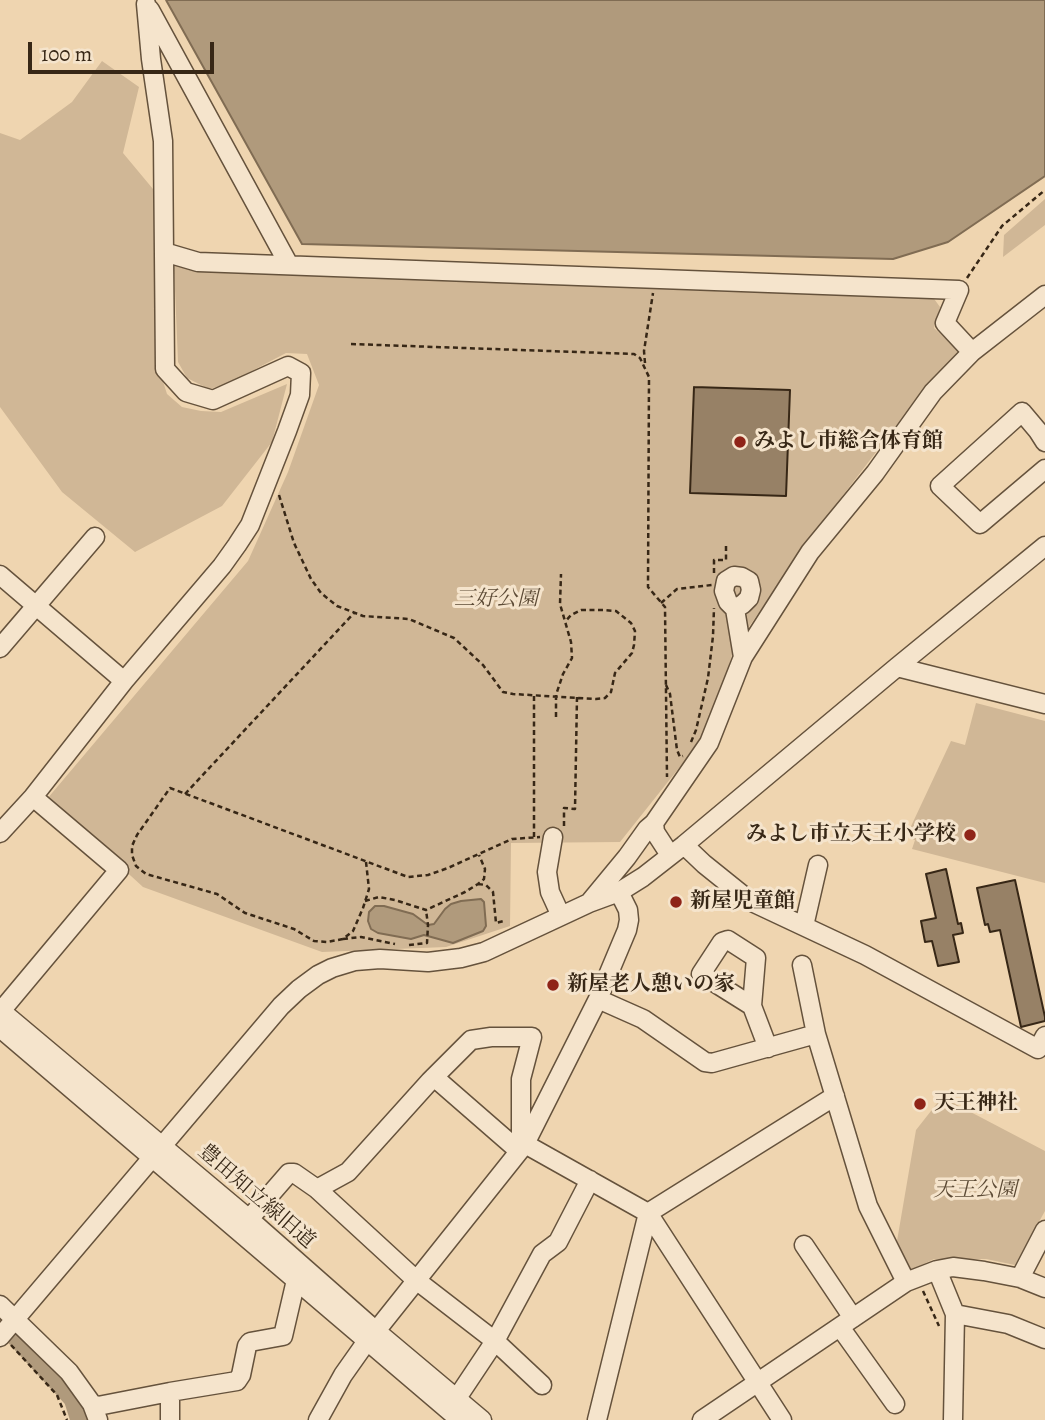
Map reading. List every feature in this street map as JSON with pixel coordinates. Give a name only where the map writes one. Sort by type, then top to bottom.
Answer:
[{"type":"street","points":[[0,833],[33,797],[124,681],[222,566],[250,525],[300,395],[300,373],[288,366],[213,400],[186,392],[165,369],[163,141],[144,2]]},
{"type":"street","points":[[144,2],[289,265]]},
{"type":"street","points":[[164,252],[198,262],[959,290],[945,323],[972,352]]},
{"type":"street","points":[[589,903],[654,823],[709,743],[743,657],[810,552],[875,472],[933,392],[972,352],[1043,301]]},
{"type":"street","points":[[1045,442],[1022,412],[940,486],[980,524],[1045,469]]},
{"type":"street","points":[[0,648],[95,537]]},
{"type":"street","points":[[4,1331],[281,1006],[299,989],[318,975],[362,960],[428,962],[484,952],[589,903],[619,892],[677,850],[1045,546]]},
{"type":"street","points":[[0,575],[124,681]]},
{"type":"street","points":[[735,609],[743,657]]},
{"type":"street","points":[[897,667],[1045,704]]},
{"type":"street","points":[[0,1016],[119,870],[33,797]]},
{"type":"street","points":[[654,823],[655,832],[677,850],[704,864],[750,901],[865,955],[1038,1049],[1045,1036]]},
{"type":"street","points":[[553,837],[547,872],[550,892],[561,916]]},
{"type":"street","points":[[804,926],[818,865]]},
{"type":"street","points":[[318,1420],[343,1375],[371,1336],[522,1147],[598,999],[627,930],[628,910],[619,892]]},
{"type":"street","points":[[802,965],[816,1034],[869,1206],[911,1280]]},
{"type":"street","points":[[598,999],[643,1019],[705,1062],[712,1063],[816,1034]]},
{"type":"street","points":[[752,1006],[768,1048]]},
{"type":"street","name":"豊田知立線旧道","points":[[0,1016],[157,1152],[296,1280],[457,1398],[482,1420]]},
{"type":"street","points":[[317,1189],[348,1172],[471,1040],[533,1037],[521,1079],[522,1147]]},
{"type":"street","points":[[434,1077],[522,1147],[590,1180],[648,1213],[782,1420]]},
{"type":"street","points":[[597,1420],[648,1213],[835,1096]]},
{"type":"street","name":"豊田知立線旧道","points":[[157,1152],[249,1219],[457,1419]]},
{"type":"street","points":[[249,1219],[289,1173],[294,1173],[317,1189],[416,1280],[495,1341],[542,1385]]},
{"type":"street","points":[[457,1398],[495,1341],[542,1254],[558,1242],[590,1180]]},
{"type":"street","points":[[1020,1278],[1045,1230]]},
{"type":"street","points":[[804,1245],[895,1404]]},
{"type":"street","points":[[710,1418],[757,1382],[911,1280],[953,1267],[1020,1278],[1045,1288]]},
{"type":"street","points":[[937,1270],[955,1314],[953,1420]]},
{"type":"street","points":[[95,1412],[98,1406],[237,1381],[250,1342],[283,1336],[296,1280]]},
{"type":"street","points":[[0,1305],[4,1331],[69,1372],[95,1412]]},
{"type":"street","points":[[955,1314],[1008,1324],[1045,1339]]},
{"type":"street","points":[[170,1392],[170,1420]]},
{"type":"path","points":[[959,290],[1002,226],[1045,190]]},
{"type":"path","points":[[645,366],[644,352],[655,279]]},
{"type":"path","points":[[351,344],[634,354],[640,358],[649,377],[648,587],[665,607],[667,777]]},
{"type":"path","points":[[279,495],[294,543],[311,579],[321,593],[337,606],[363,616],[409,619],[454,638],[483,665],[503,692],[596,699],[605,698],[611,692],[615,673],[632,653],[635,645],[635,631],[631,623],[616,611],[581,610],[565,622]]},
{"type":"path","points":[[714,572],[714,559],[726,560],[726,545]]},
{"type":"path","points":[[556,717],[556,695],[572,658],[571,642],[560,604],[561,574]]},
{"type":"path","points":[[661,603],[677,589],[714,585]]},
{"type":"path","points":[[691,743],[708,678],[714,599]]},
{"type":"path","points":[[185,794],[354,612]]},
{"type":"path","points":[[664,682],[670,694],[677,750],[680,757],[685,756]]},
{"type":"path","points":[[534,695],[534,836]]},
{"type":"path","points":[[398,944],[361,937],[314,941],[294,929],[245,913],[217,894],[145,874],[136,866],[132,846],[170,788],[408,877],[448,869],[512,839],[534,836],[565,838],[564,808],[575,809],[577,697]]},
{"type":"path","points":[[365,901],[387,898],[426,910],[484,879],[485,869],[479,854]]},
{"type":"path","points":[[343,939],[353,931],[369,889],[366,862]]},
{"type":"path","points":[[478,884],[486,885],[493,892],[496,923],[504,921]]},
{"type":"path","points":[[408,945],[427,943],[426,910]]},
{"type":"path","points":[[911,1280],[939,1324],[939,1338]]},
{"type":"path","points":[[4,1331],[57,1395],[67,1420]]},
{"type":"green space","points":[[102,61],[139,87],[123,153],[153,189],[159,273],[160,372],[167,394],[182,407],[221,412],[287,384],[272,442],[222,506],[135,552],[62,492],[0,407],[0,133],[20,140],[72,102]]},
{"type":"green space","points":[[1045,199],[1045,225],[1003,257],[1004,235]]},
{"type":"green space","name":"三好公園","points":[[174,265],[215,272],[932,296],[940,307],[934,328],[960,352],[935,375],[821,524],[734,648],[710,729],[620,842],[511,843],[510,926],[446,947],[322,952],[143,887],[47,799],[248,561],[288,472],[319,385],[307,354],[286,353],[227,384],[209,389],[187,378],[178,362]]},
{"type":"green space","points":[[976,703],[1045,721],[1045,883],[912,849],[915,840],[906,837],[951,741],[965,745]]},
{"type":"green space","name":"天王公園","points":[[942,1097],[1045,1151],[1045,1211],[1015,1265],[986,1259],[934,1259],[909,1271],[897,1241],[916,1130]]},
{"type":"shaded area","points":[[166,0],[1045,0],[1045,176],[948,242],[893,259],[302,244]]},
{"type":"shaded area","points":[[481,899],[484,902],[486,926],[483,931],[453,943],[424,935],[411,939],[378,933],[371,929],[368,921],[369,912],[375,906],[384,906],[413,914],[428,925],[434,924],[451,904]]},
{"type":"building","name":"みよし市総合体育館","points":[[694,387],[790,390],[786,496],[690,493]]},
{"type":"building","points":[[946,869],[958,924],[961,923],[963,933],[953,935],[959,962],[938,966],[932,941],[925,942],[921,921],[936,918],[926,874]]},
{"type":"building","points":[[1015,880],[1045,1017],[1045,1021],[1021,1027],[1000,930],[990,932],[988,924],[985,925],[977,888]]},
{"type":"waterway","points":[[0,1317],[75,1398],[82,1420]]},
{"type":"place","name":"みよし市総合体育館","points":[[740,442]]},
{"type":"place","name":"みよし市立天王小学校","points":[[970,835]]},
{"type":"place","name":"新屋児童館","points":[[676,902]]},
{"type":"place","name":"新屋老人憩いの家","points":[[553,985]]},
{"type":"place","name":"天王神社","points":[[920,1104]]}]
